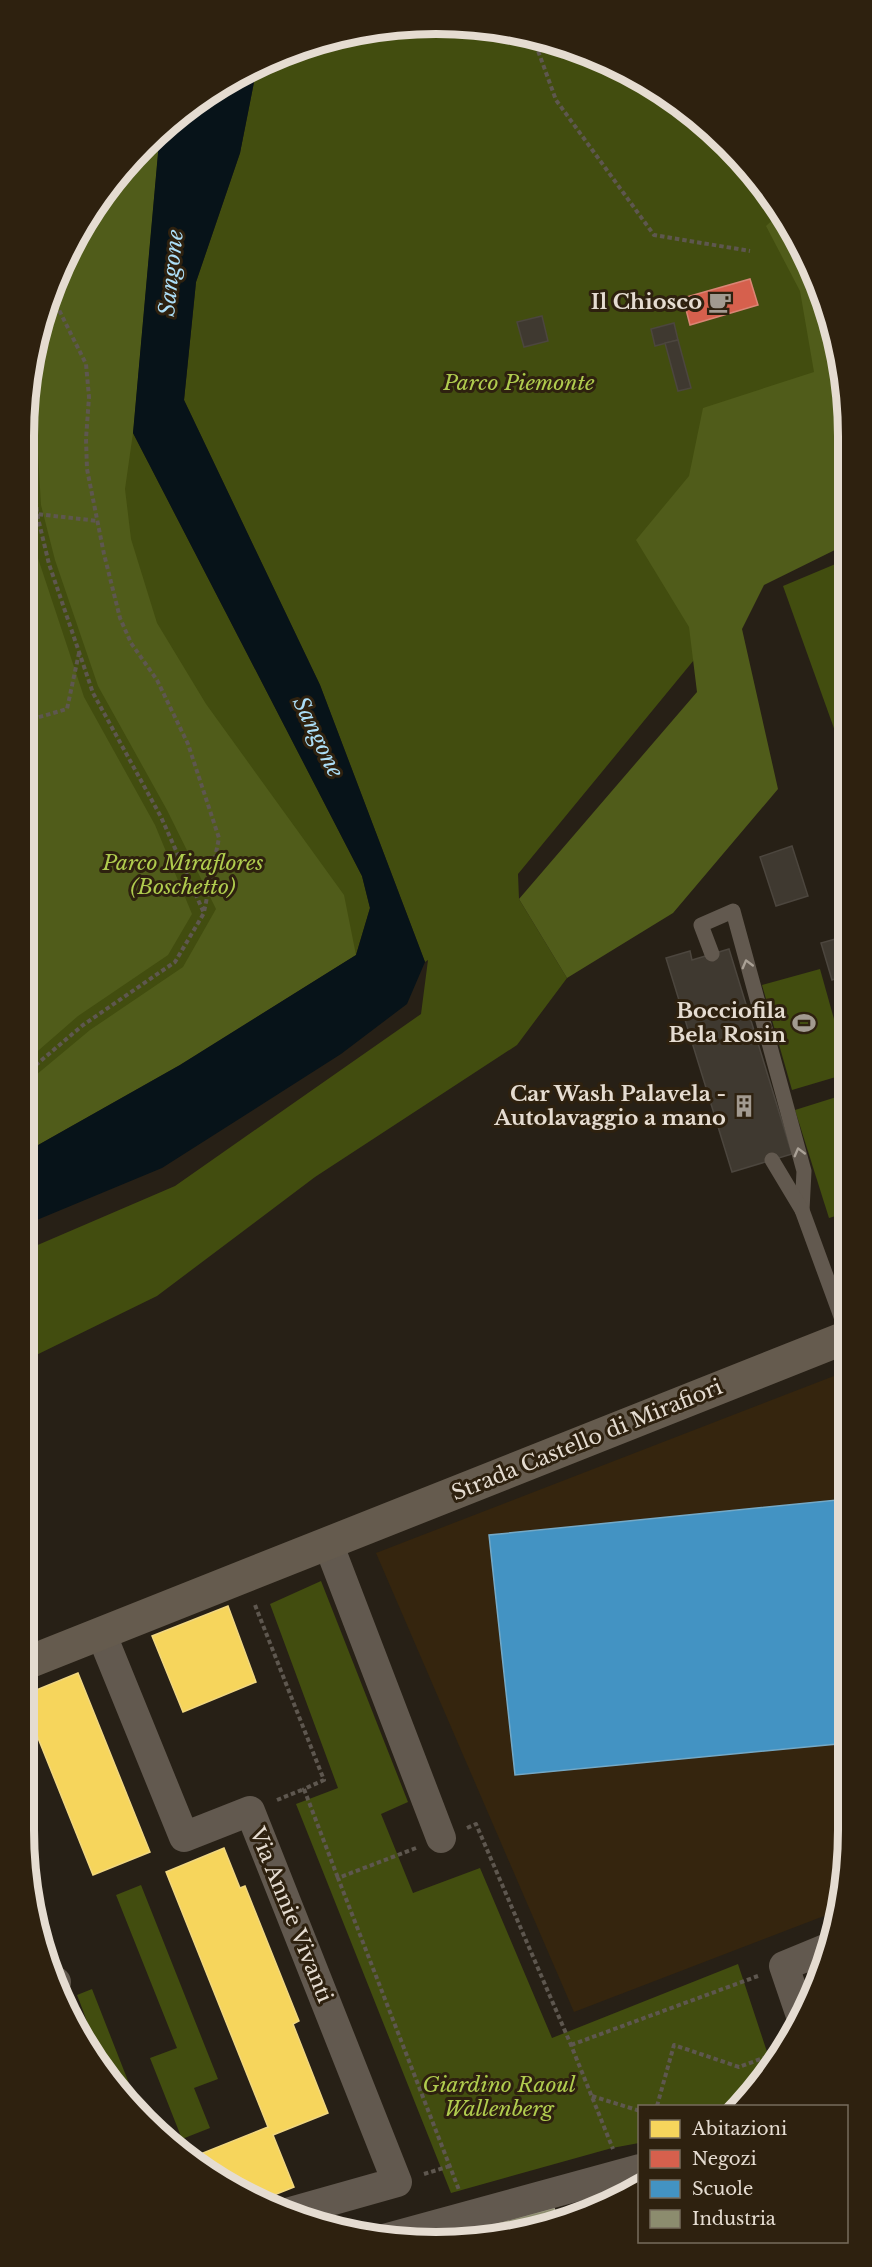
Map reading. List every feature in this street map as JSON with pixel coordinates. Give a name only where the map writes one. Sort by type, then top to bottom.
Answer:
[{"type":"street","name":"Strada Castello di Mirafiori","points":[[34,1660],[838,1339]]},
{"type":"street","points":[[328,1543],[441,1838]]},
{"type":"street","name":"Via Annie Vivanti","points":[[101,1633],[184,1837],[250,1811],[397,2182],[301,2209]]},
{"type":"street","points":[[797,2006],[784,1966],[819,1952]]},
{"type":"street","points":[[408,2232],[628,2164]]},
{"type":"lane","points":[[712,954],[701,925],[733,911],[804,1171],[802,1210]]},
{"type":"lane","points":[[772,1160],[802,1210],[838,1310]]},
{"type":"path","points":[[537,47],[556,100],[654,235],[750,251]]},
{"type":"path","points":[[34,1067],[83,1025],[175,962],[204,913],[219,838],[188,744],[157,680],[131,643],[120,618],[87,469],[86,364],[56,307]]},
{"type":"path","points":[[34,479],[37,514],[50,564],[93,693],[161,817],[204,913]]},
{"type":"path","points":[[34,515],[98,521]]},
{"type":"path","points":[[34,718],[67,710],[79,652]]},
{"type":"path","points":[[243,1577],[324,1780],[303,1788],[463,2199]]},
{"type":"path","points":[[338,1878],[476,1824],[591,2096],[628,2164]]},
{"type":"path","points":[[571,2045],[784,1966]]},
{"type":"path","points":[[657,2105],[674,2045],[739,2067],[769,2055]]},
{"type":"path","points":[[591,2096],[638,2111]]},
{"type":"shaded area","points":[[838,1374],[838,1831],[837,1857],[829,1914],[574,2012],[376,1553]]},
{"type":"green space","name":"Parco Piemonte","points":[[410,35],[462,35],[540,48],[590,65],[637,88],[680,117],[720,152],[755,192],[784,235],[807,282],[824,332],[836,402],[768,570],[518,874],[519,899],[567,978],[517,1045],[315,1177],[157,1296],[34,1356],[34,1247],[175,1186],[421,1014],[428,960],[425,962],[320,685],[184,400],[196,282],[240,153],[255,78],[282,65],[332,48]]},
{"type":"green space","name":"Parco Miraflores (Boschetto)","points":[[159,146],[133,433],[362,876],[370,908],[356,955],[34,1147],[34,436],[38,384],[48,332],[76,258],[88,235],[117,192]]},
{"type":"green space","points":[[159,146],[133,433],[125,489],[131,539],[157,623],[206,704],[344,895],[356,955],[180,1065],[34,1147],[34,1077],[90,1030],[183,967],[216,909],[167,810],[98,686],[55,560],[41,505],[35,408],[42,358],[56,307],[76,258],[102,213],[134,171]]},
{"type":"green space","points":[[774,219],[784,235],[807,282],[816,307],[830,358],[838,436],[838,548],[764,585],[742,629],[778,789],[673,913],[567,978],[519,899],[697,692],[689,627],[636,540],[689,476],[703,408],[814,372],[800,291],[766,226]]},
{"type":"green space","points":[[34,546],[84,697],[155,825],[192,914],[168,955],[78,1016],[34,1054]]},
{"type":"green space","points":[[838,563],[838,739],[783,586]]},
{"type":"green space","name":"Bocciofila Bela Rosin","points":[[820,969],[838,1033],[838,1076],[792,1090],[762,985]]},
{"type":"green space","name":"Bocciofila Bela Rosin","points":[[838,1097],[838,1215],[829,1218],[795,1110]]},
{"type":"green space","name":"Giardino Raoul Wallenberg","points":[[321,1581],[408,1802],[381,1814],[413,1893],[480,1868],[552,2038],[738,1964],[768,2056],[729,2105],[638,2105],[638,2143],[612,2148],[451,2193],[296,1804],[338,1788],[270,1604]]},
{"type":"green space","points":[[141,1885],[218,2079],[194,2088],[210,2128],[182,2139],[150,2058],[177,2048],[116,1895]]},
{"type":"green space","points":[[92,1989],[134,2096],[95,2043],[77,1995]]},
{"type":"water","name":"Sangone","points":[[255,78],[240,153],[196,282],[184,400],[320,685],[425,962],[407,1004],[341,1054],[162,1168],[34,1221],[34,1147],[180,1065],[356,955],[370,908],[362,876],[133,433],[159,146],[213,102]]},
{"type":"building: Abitazioni","points":[[228,1606],[256,1682],[183,1712],[152,1636]]},
{"type":"building: Abitazioni","points":[[78,1673],[150,1852],[93,1875],[34,1728],[34,1691]]},
{"type":"building: Abitazioni","points":[[224,1848],[240,1888],[245,1886],[299,2021],[293,2024],[328,2113],[273,2135],[294,2187],[270,2197],[235,2179],[199,2155],[268,2127],[166,1872]]},
{"type":"building: Negozi","name":"Il Chiosco","points":[[750,279],[758,305],[690,325],[683,298]]},
{"type":"building: Scuole","points":[[838,1500],[838,1744],[515,1775],[489,1535]]},
{"type":"building: Industria","points":[[554,2208],[556,2214],[514,2225],[486,2229],[485,2226]]},
{"type":"building: Altro","points":[[542,316],[548,341],[524,347],[517,322]]},
{"type":"building: Altro","points":[[674,323],[678,340],[655,346],[651,329]]},
{"type":"building: Altro","points":[[678,340],[691,388],[678,391],[665,343]]},
{"type":"building: Altro","points":[[792,846],[808,896],[776,906],[760,857]]},
{"type":"building: Altro","points":[[838,938],[838,978],[832,980],[821,943]]},
{"type":"building: Altro","name":"Car Wash Palavela - Autolavaggio a mano","points":[[729,949],[792,1154],[732,1172],[666,958],[690,951],[692,960]]},
{"type":"place","name":"Il Chiosco","points":[[720,302]]},
{"type":"place","name":"Bocciofila Bela Rosin","points":[[804,1023]]},
{"type":"place","name":"Car Wash Palavela - Autolavaggio a mano","points":[[744,1106]]}]
